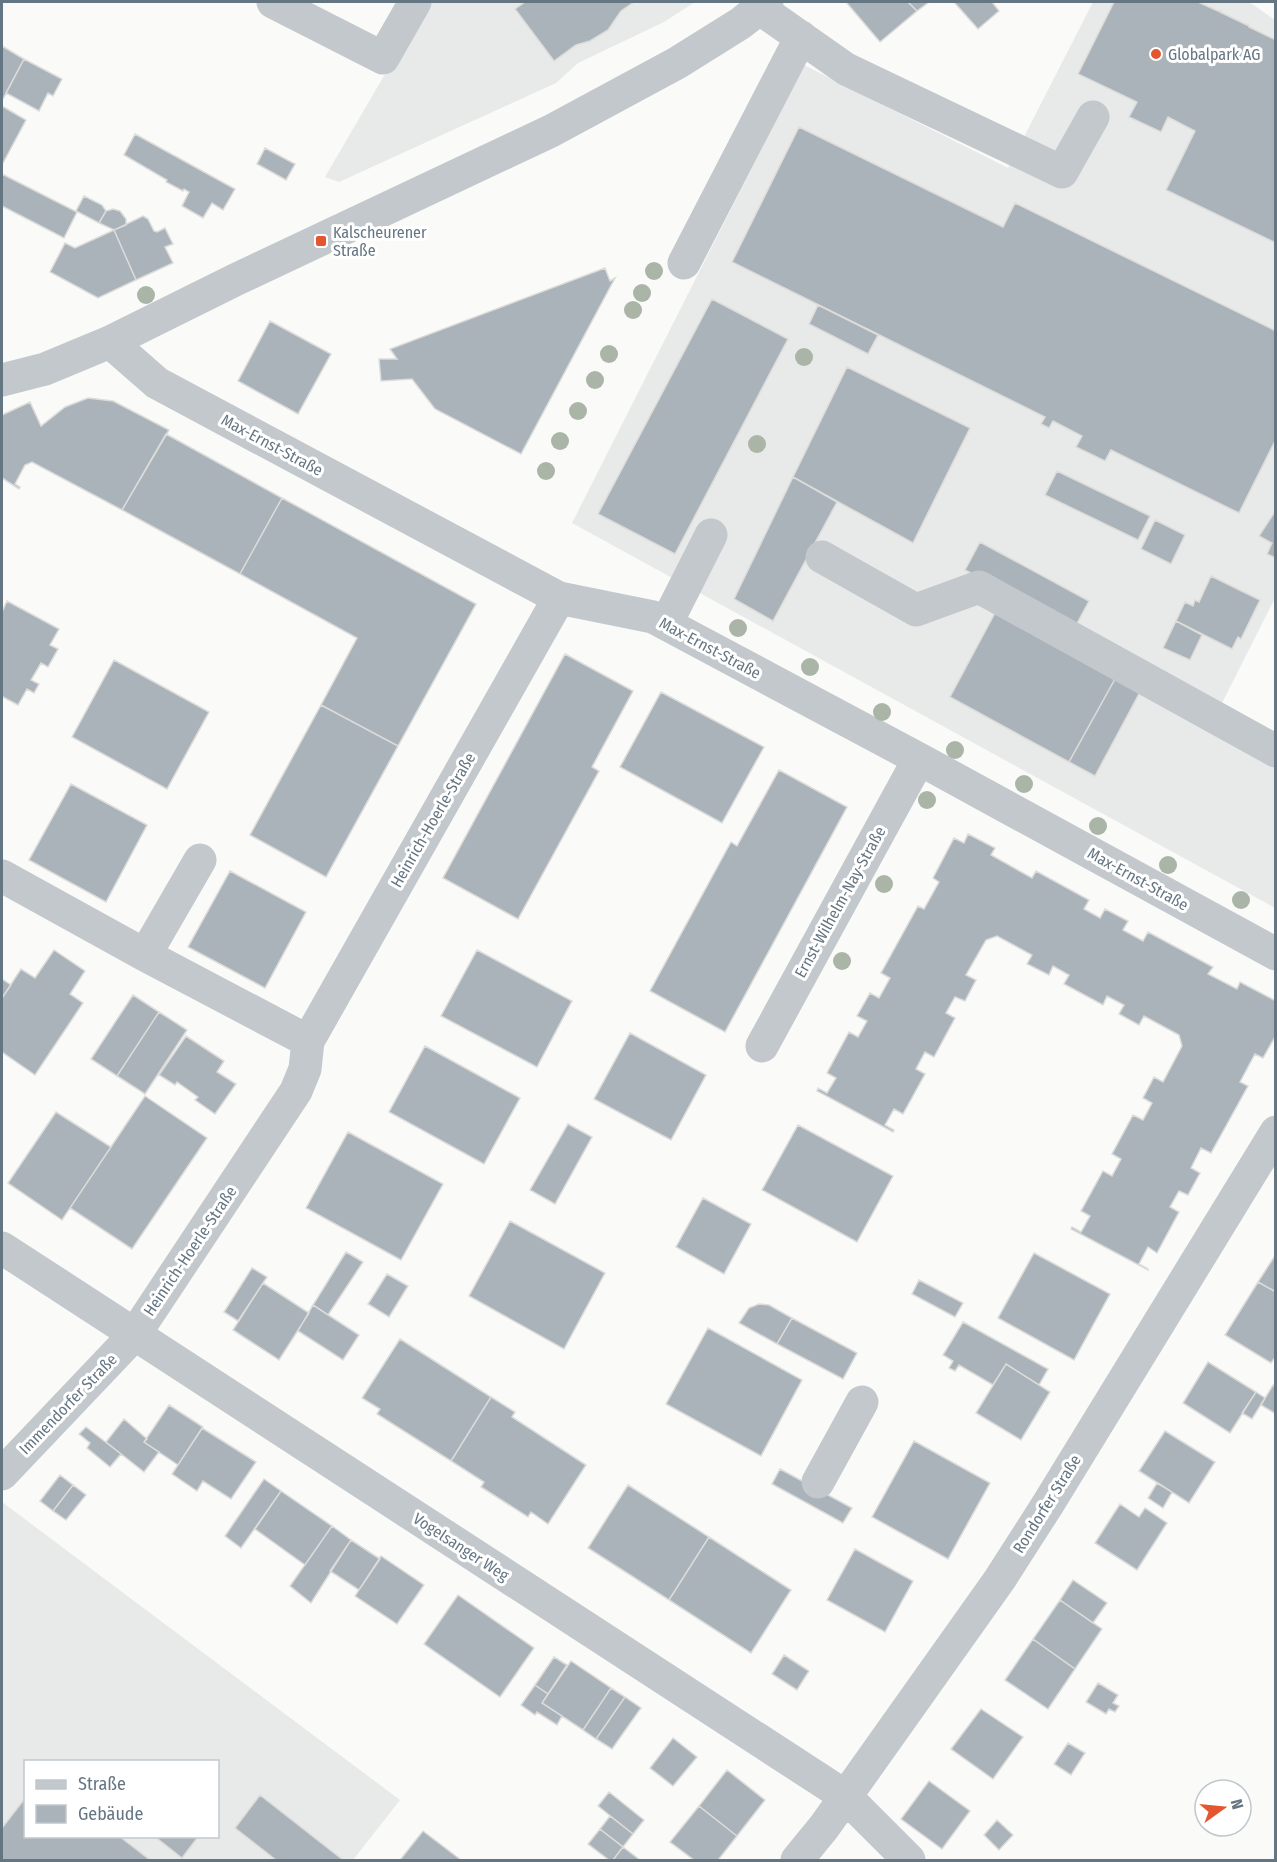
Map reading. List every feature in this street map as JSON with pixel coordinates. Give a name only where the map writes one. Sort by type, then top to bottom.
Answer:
[{"type":"street","points":[[273,2],[384,58],[415,2]]},
{"type":"street","points":[[2,380],[45,369],[110,342],[237,279],[551,131],[678,63],[741,23],[763,5],[801,37],[846,69],[1062,172],[1093,117]]},
{"type":"street","points":[[684,263],[801,37]]},
{"type":"street","name":"Max-Ernst-Straße","points":[[110,342],[157,383],[559,598],[653,617],[919,759],[1275,954]]},
{"type":"street","points":[[666,624],[711,535]]},
{"type":"street","points":[[822,557],[916,610],[979,587],[1275,751]]},
{"type":"street","name":"Heinrich-Hoerle-Straße","points":[[135,1334],[297,1091],[305,1070],[308,1041],[559,598]]},
{"type":"street","name":"Ernst-Wilhelm-Nay-Straße","points":[[762,1046],[919,759]]},
{"type":"street","points":[[145,955],[200,860]]},
{"type":"street","points":[[2,876],[308,1041]]},
{"type":"street","name":"Rondorfer Straße","points":[[796,1860],[824,1827],[1012,1560],[1275,1132]]},
{"type":"street","name":"Vogelsanger Weg","points":[[2,1248],[845,1796],[909,1860]]},
{"type":"street","name":"Immendorfer Straße","points":[[2,1474],[135,1334]]},
{"type":"street","points":[[818,1482],[862,1402]]},
{"type":"shaded area","points":[[427,2],[695,2],[664,22],[578,63],[556,83],[339,182],[325,177]]},
{"type":"shaded area","points":[[1093,2],[1249,2],[1275,20],[1275,598],[1221,705],[1275,735],[1275,908],[572,523],[804,65],[1008,168]]},
{"type":"shaded area","points":[[2,1502],[400,1800],[353,1860],[2,1860]]},
{"type":"building","points":[[525,2],[634,2],[621,11],[608,30],[590,41],[576,45],[554,61],[515,9]]},
{"type":"building","points":[[846,2],[908,2],[917,11],[880,42]]},
{"type":"building","points":[[908,2],[929,2],[917,11]]},
{"type":"building","points":[[954,2],[992,2],[999,11],[978,29]]},
{"type":"building","points":[[1114,2],[1198,2],[1248,24],[1249,27],[1276,40],[1276,243],[1166,190],[1195,131],[1168,117],[1161,132],[1129,117],[1137,102],[1078,74]]},
{"type":"building","points":[[2,46],[24,59],[2,101]]},
{"type":"building","points":[[24,59],[62,79],[53,96],[48,93],[39,111],[6,93]]},
{"type":"building","points":[[2,106],[26,120],[2,165]]},
{"type":"building","points":[[799,127],[1003,227],[1015,203],[1276,331],[1276,439],[1239,513],[1111,450],[1105,461],[1076,447],[1082,436],[1053,421],[1049,428],[1041,424],[1045,417],[732,262]]},
{"type":"building","points":[[135,134],[235,189],[223,210],[212,203],[203,218],[182,206],[189,192],[166,182],[167,180],[124,155]]},
{"type":"building","points":[[265,148],[295,164],[286,180],[257,164]]},
{"type":"building","points":[[2,174],[77,212],[64,238],[2,206]]},
{"type":"building","points":[[84,196],[102,205],[106,211],[99,223],[76,211]]},
{"type":"building","points":[[113,209],[120,211],[126,219],[126,225],[114,230],[99,223],[106,211]]},
{"type":"building","points":[[143,216],[148,219],[154,231],[165,228],[173,244],[165,247],[173,263],[136,280],[114,230]]},
{"type":"building","points":[[114,230],[136,280],[98,298],[50,272],[65,243],[75,248]]},
{"type":"building","points":[[605,268],[610,281],[615,278],[521,454],[435,409],[412,379],[381,381],[379,359],[397,359],[390,349]]},
{"type":"building","points":[[712,299],[788,339],[675,554],[598,514]]},
{"type":"building","points":[[818,305],[878,335],[868,354],[809,324]]},
{"type":"building","points":[[270,321],[331,354],[298,414],[238,381]]},
{"type":"building","points":[[847,367],[970,428],[913,543],[793,477]]},
{"type":"building","points":[[88,398],[113,401],[169,430],[122,510],[32,462],[25,465],[15,484],[20,487],[19,489],[2,478],[2,415],[30,402],[41,426],[65,407]]},
{"type":"building","points":[[166,434],[282,498],[240,574],[122,510]]},
{"type":"building","points":[[1057,471],[1150,516],[1138,540],[1045,495]]},
{"type":"building","points":[[793,477],[837,502],[773,621],[734,599]]},
{"type":"building","points":[[282,498],[476,604],[398,746],[321,705],[357,638],[240,574]]},
{"type":"building","points":[[1276,510],[1276,558],[1267,554],[1272,543],[1259,536]]},
{"type":"building","points":[[1155,520],[1185,535],[1171,564],[1141,549]]},
{"type":"building","points":[[980,542],[1089,601],[1074,629],[965,570]]},
{"type":"building","points":[[1211,576],[1260,600],[1241,639],[1238,637],[1232,649],[1176,621],[1185,602],[1193,606],[1195,600],[1199,602]]},
{"type":"building","points":[[7,601],[59,629],[50,645],[58,649],[48,667],[41,663],[31,680],[39,684],[34,693],[27,689],[18,705],[2,698],[2,612]]},
{"type":"building","points":[[995,613],[1115,679],[1069,762],[950,697]]},
{"type":"building","points":[[1176,621],[1202,635],[1190,660],[1163,648]]},
{"type":"building","points":[[565,654],[633,691],[592,767],[599,771],[518,919],[443,878]]},
{"type":"building","points":[[114,660],[209,712],[167,789],[72,737]]},
{"type":"building","points":[[1115,679],[1140,692],[1095,776],[1069,762]]},
{"type":"building","points":[[661,692],[764,747],[722,823],[620,767]]},
{"type":"building","points":[[321,705],[398,746],[326,877],[250,835]]},
{"type":"building","points":[[779,770],[847,807],[725,1032],[650,991],[731,842],[737,846]]},
{"type":"building","points":[[71,784],[147,825],[106,902],[29,860]]},
{"type":"building","points":[[968,834],[995,848],[991,855],[1032,878],[1036,871],[1089,900],[1084,909],[1100,918],[1105,909],[1128,921],[1123,930],[1143,941],[1148,932],[1213,967],[1208,974],[1237,989],[1240,982],[1276,1001],[1276,1035],[1263,1058],[1255,1054],[1240,1082],[1248,1086],[1211,1153],[1201,1148],[1191,1168],[1200,1173],[1188,1195],[1179,1191],[1170,1207],[1179,1212],[1157,1253],[1148,1247],[1139,1264],[1148,1270],[1071,1229],[1072,1227],[1081,1232],[1090,1216],[1081,1211],[1103,1171],[1112,1176],[1121,1159],[1112,1154],[1133,1115],[1143,1120],[1152,1103],[1143,1098],[1154,1077],[1163,1082],[1182,1046],[1179,1035],[1144,1016],[1139,1025],[1119,1014],[1124,1005],[1107,996],[1103,1005],[1064,984],[1069,975],[1053,966],[1049,975],[1027,964],[1032,955],[997,936],[986,940],[966,975],[976,980],[965,1001],[955,997],[946,1013],[955,1018],[934,1057],[925,1052],[916,1069],[925,1074],[903,1114],[894,1109],[885,1125],[894,1130],[893,1132],[817,1091],[818,1088],[827,1093],[836,1078],[827,1073],[849,1032],[858,1037],[867,1021],[857,1016],[870,993],[879,998],[890,978],[881,973],[918,906],[924,909],[939,882],[933,878],[954,838],[964,843]]},
{"type":"building","points":[[230,871],[306,912],[265,988],[188,947]]},
{"type":"building","points":[[54,950],[85,971],[70,994],[83,1003],[35,1075],[2,1052],[2,998],[21,969],[35,978]]},
{"type":"building","points":[[477,950],[572,1001],[537,1067],[441,1016]]},
{"type":"building","points":[[2,979],[11,985],[2,998]]},
{"type":"building","points":[[133,995],[159,1012],[117,1076],[91,1059]]},
{"type":"building","points":[[159,1012],[187,1030],[145,1094],[117,1076]]},
{"type":"building","points":[[630,1033],[706,1075],[671,1140],[594,1099]]},
{"type":"building","points":[[186,1036],[224,1061],[217,1072],[236,1084],[215,1114],[195,1100],[198,1097],[177,1082],[175,1085],[159,1075]]},
{"type":"building","points":[[425,1046],[520,1098],[484,1164],[389,1112]]},
{"type":"building","points":[[145,1096],[207,1138],[132,1249],[70,1208]]},
{"type":"building","points":[[56,1112],[111,1147],[62,1220],[8,1183]]},
{"type":"building","points":[[568,1124],[592,1137],[555,1204],[530,1190]]},
{"type":"building","points":[[798,1125],[893,1176],[857,1242],[762,1190]]},
{"type":"building","points":[[348,1132],[443,1184],[401,1260],[306,1208]]},
{"type":"building","points":[[703,1198],[751,1224],[724,1274],[676,1247]]},
{"type":"building","points":[[510,1221],[605,1273],[564,1349],[469,1296]]},
{"type":"building","points":[[346,1252],[363,1262],[328,1315],[313,1305]]},
{"type":"building","points":[[1034,1253],[1110,1294],[1074,1360],[998,1318]]},
{"type":"building","points":[[1276,1254],[1276,1292],[1258,1282]]},
{"type":"building","points":[[252,1268],[267,1277],[238,1321],[224,1312]]},
{"type":"building","points":[[387,1274],[408,1286],[389,1317],[368,1304]]},
{"type":"building","points":[[919,1280],[963,1303],[955,1317],[912,1294]]},
{"type":"building","points":[[1258,1282],[1276,1292],[1276,1356],[1271,1363],[1225,1335]]},
{"type":"building","points":[[263,1283],[309,1313],[279,1360],[233,1330]]},
{"type":"building","points":[[759,1304],[769,1305],[792,1318],[777,1344],[739,1323],[749,1308]]},
{"type":"building","points":[[313,1305],[359,1335],[343,1360],[298,1331]]},
{"type":"building","points":[[792,1318],[857,1353],[843,1379],[777,1344]]},
{"type":"building","points":[[963,1322],[1048,1369],[1039,1385],[1006,1364],[993,1385],[959,1365],[955,1371],[949,1368],[953,1361],[943,1355]]},
{"type":"building","points":[[708,1328],[802,1380],[761,1456],[666,1404]]},
{"type":"building","points":[[400,1339],[491,1397],[451,1461],[377,1414],[380,1409],[362,1398]]},
{"type":"building","points":[[1208,1362],[1256,1392],[1230,1433],[1183,1403]]},
{"type":"building","points":[[1006,1364],[1050,1392],[1021,1440],[976,1413]]},
{"type":"building","points":[[1273,1385],[1276,1387],[1276,1414],[1261,1405]]},
{"type":"building","points":[[1256,1392],[1265,1398],[1252,1419],[1242,1413]]},
{"type":"building","points":[[491,1397],[515,1412],[512,1417],[586,1465],[548,1524],[531,1512],[528,1517],[481,1487],[484,1482],[451,1461]]},
{"type":"building","points":[[169,1405],[203,1427],[178,1465],[144,1442]]},
{"type":"building","points":[[124,1419],[147,1439],[144,1442],[159,1452],[144,1472],[106,1442]]},
{"type":"building","points":[[86,1427],[121,1454],[110,1467],[87,1448],[90,1443],[79,1434]]},
{"type":"building","points":[[202,1428],[256,1462],[231,1499],[203,1481],[197,1491],[172,1474]]},
{"type":"building","points":[[1165,1431],[1215,1462],[1189,1503],[1139,1471]]},
{"type":"building","points":[[914,1441],[990,1483],[948,1559],[872,1517]]},
{"type":"building","points":[[780,1469],[852,1508],[843,1523],[772,1484]]},
{"type":"building","points":[[60,1475],[73,1485],[53,1511],[40,1501]]},
{"type":"building","points":[[264,1479],[281,1491],[241,1548],[225,1536]]},
{"type":"building","points":[[1157,1483],[1172,1492],[1163,1508],[1148,1498]]},
{"type":"building","points":[[73,1485],[86,1495],[66,1520],[53,1511]]},
{"type":"building","points":[[628,1485],[709,1537],[669,1600],[588,1548]]},
{"type":"building","points":[[281,1491],[332,1526],[305,1565],[255,1529]]},
{"type":"building","points":[[1120,1504],[1139,1517],[1145,1508],[1167,1523],[1137,1570],[1095,1543]]},
{"type":"building","points":[[332,1526],[351,1540],[311,1603],[290,1586]]},
{"type":"building","points":[[709,1537],[791,1590],[751,1653],[669,1600]]},
{"type":"building","points":[[351,1540],[380,1559],[359,1590],[330,1571]]},
{"type":"building","points":[[855,1549],[913,1581],[885,1632],[827,1600]]},
{"type":"building","points":[[381,1556],[424,1585],[397,1624],[355,1596]]},
{"type":"building","points":[[1073,1580],[1107,1603],[1093,1623],[1060,1600]]},
{"type":"building","points":[[458,1595],[534,1648],[500,1697],[424,1644]]},
{"type":"building","points":[[1060,1600],[1102,1629],[1075,1669],[1033,1639]]},
{"type":"building","points":[[1033,1639],[1075,1669],[1048,1709],[1005,1680]]},
{"type":"building","points":[[784,1655],[809,1671],[797,1690],[772,1674]]},
{"type":"building","points":[[554,1657],[567,1665],[548,1694],[535,1685]]},
{"type":"building","points":[[571,1661],[611,1688],[583,1730],[542,1703]]},
{"type":"building","points":[[1098,1683],[1118,1695],[1113,1703],[1119,1706],[1115,1712],[1109,1709],[1106,1714],[1086,1702]]},
{"type":"building","points":[[535,1685],[548,1694],[542,1703],[562,1716],[557,1725],[537,1712],[535,1715],[521,1705]]},
{"type":"building","points":[[611,1688],[625,1697],[596,1739],[583,1730]]},
{"type":"building","points":[[625,1697],[641,1708],[612,1749],[596,1739]]},
{"type":"building","points":[[981,1709],[1023,1737],[993,1779],[951,1749]]},
{"type":"building","points":[[673,1738],[697,1757],[673,1786],[650,1768]]},
{"type":"building","points":[[1068,1743],[1085,1753],[1071,1775],[1054,1764]]},
{"type":"building","points":[[727,1770],[765,1800],[737,1836],[699,1806]]},
{"type":"building","points":[[929,1781],[970,1811],[942,1849],[901,1819]]},
{"type":"building","points":[[609,1792],[644,1820],[633,1834],[598,1806]]},
{"type":"building","points":[[260,1795],[343,1860],[276,1860],[235,1828]]},
{"type":"building","points":[[24,1800],[24,1838],[122,1838],[150,1860],[2,1860],[2,1828]]},
{"type":"building","points":[[699,1806],[737,1836],[718,1860],[694,1860],[670,1842]]},
{"type":"building","points":[[610,1816],[633,1834],[623,1847],[600,1829]]},
{"type":"building","points":[[997,1820],[1013,1835],[999,1850],[984,1835]]},
{"type":"building","points":[[600,1829],[623,1847],[613,1860],[609,1860],[588,1844]]},
{"type":"building","points":[[423,1831],[461,1860],[400,1860]]},
{"type":"building","points":[[157,1838],[197,1838],[182,1858]]},
{"type":"building","points":[[623,1847],[640,1860],[613,1860]]},
{"type":"place","name":"Globalpark AG","points":[[1156,54]]},
{"type":"place","name":"Kalscheurener Straße","points":[[321,241]]}]
